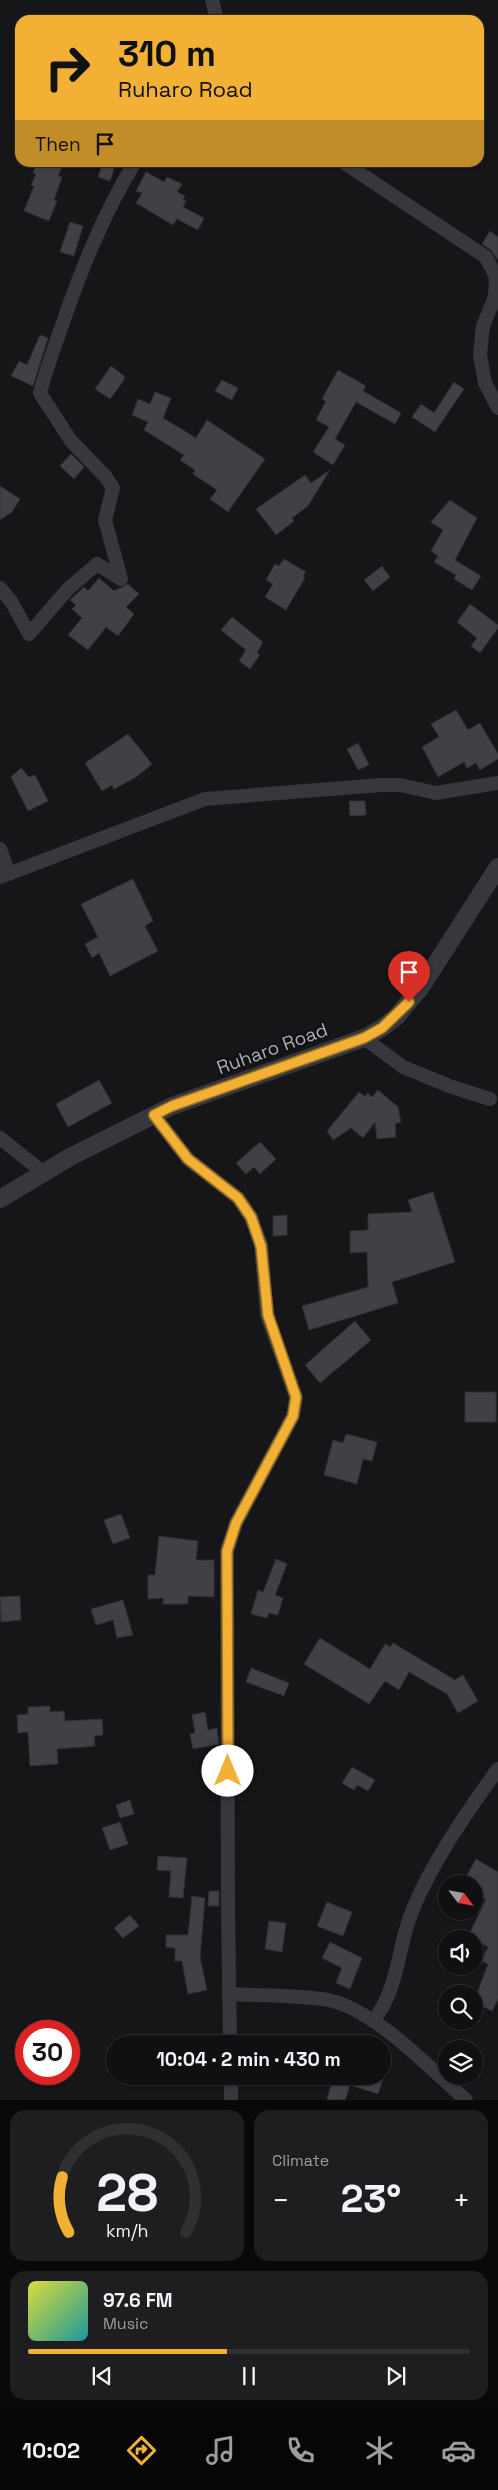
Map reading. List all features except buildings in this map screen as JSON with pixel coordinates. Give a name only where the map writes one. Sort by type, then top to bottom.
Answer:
[{"type":"street","points":[[212,0],[216,15]]},
{"type":"street","points":[[0,588],[11,601],[29,634],[68,589],[97,564],[121,579],[105,520],[113,488],[105,476],[71,441],[40,393],[47,365],[72,295],[118,189],[131,167]]},
{"type":"street","points":[[351,167],[486,257],[496,277],[495,297],[483,326],[480,355],[486,383],[498,408]]},
{"type":"street","points":[[0,850],[5,875],[196,802],[213,798],[381,785],[400,785],[436,794],[498,783]]},
{"type":"street","name":"Ruharo Road","points":[[0,1199],[70,1157],[172,1106],[364,1038],[382,1028],[396,1017],[422,987],[498,867]]},
{"type":"street","points":[[364,1038],[403,1067],[452,1087],[490,1098]]},
{"type":"street","points":[[154,1115],[188,1159],[238,1198],[251,1217],[261,1246],[268,1315],[296,1397],[293,1416],[236,1523],[227,1551],[230,2035]]},
{"type":"street","points":[[0,1138],[44,1174]]},
{"type":"street","points":[[373,2021],[383,2008],[392,1990],[410,1918],[419,1898],[471,1806],[498,1769]]},
{"type":"street","points":[[230,1994],[329,2000],[348,2007],[373,2021],[466,2100]]},
{"type":"street","points":[[231,2085],[231,2100]]},
{"type":"route","points":[[228,1771],[227,1551],[236,1523],[293,1416],[296,1397],[268,1315],[262,1274],[261,1246],[251,1217],[238,1198],[188,1159],[154,1115],[172,1106],[364,1038],[382,1028],[396,1017],[409,1002]]}]
